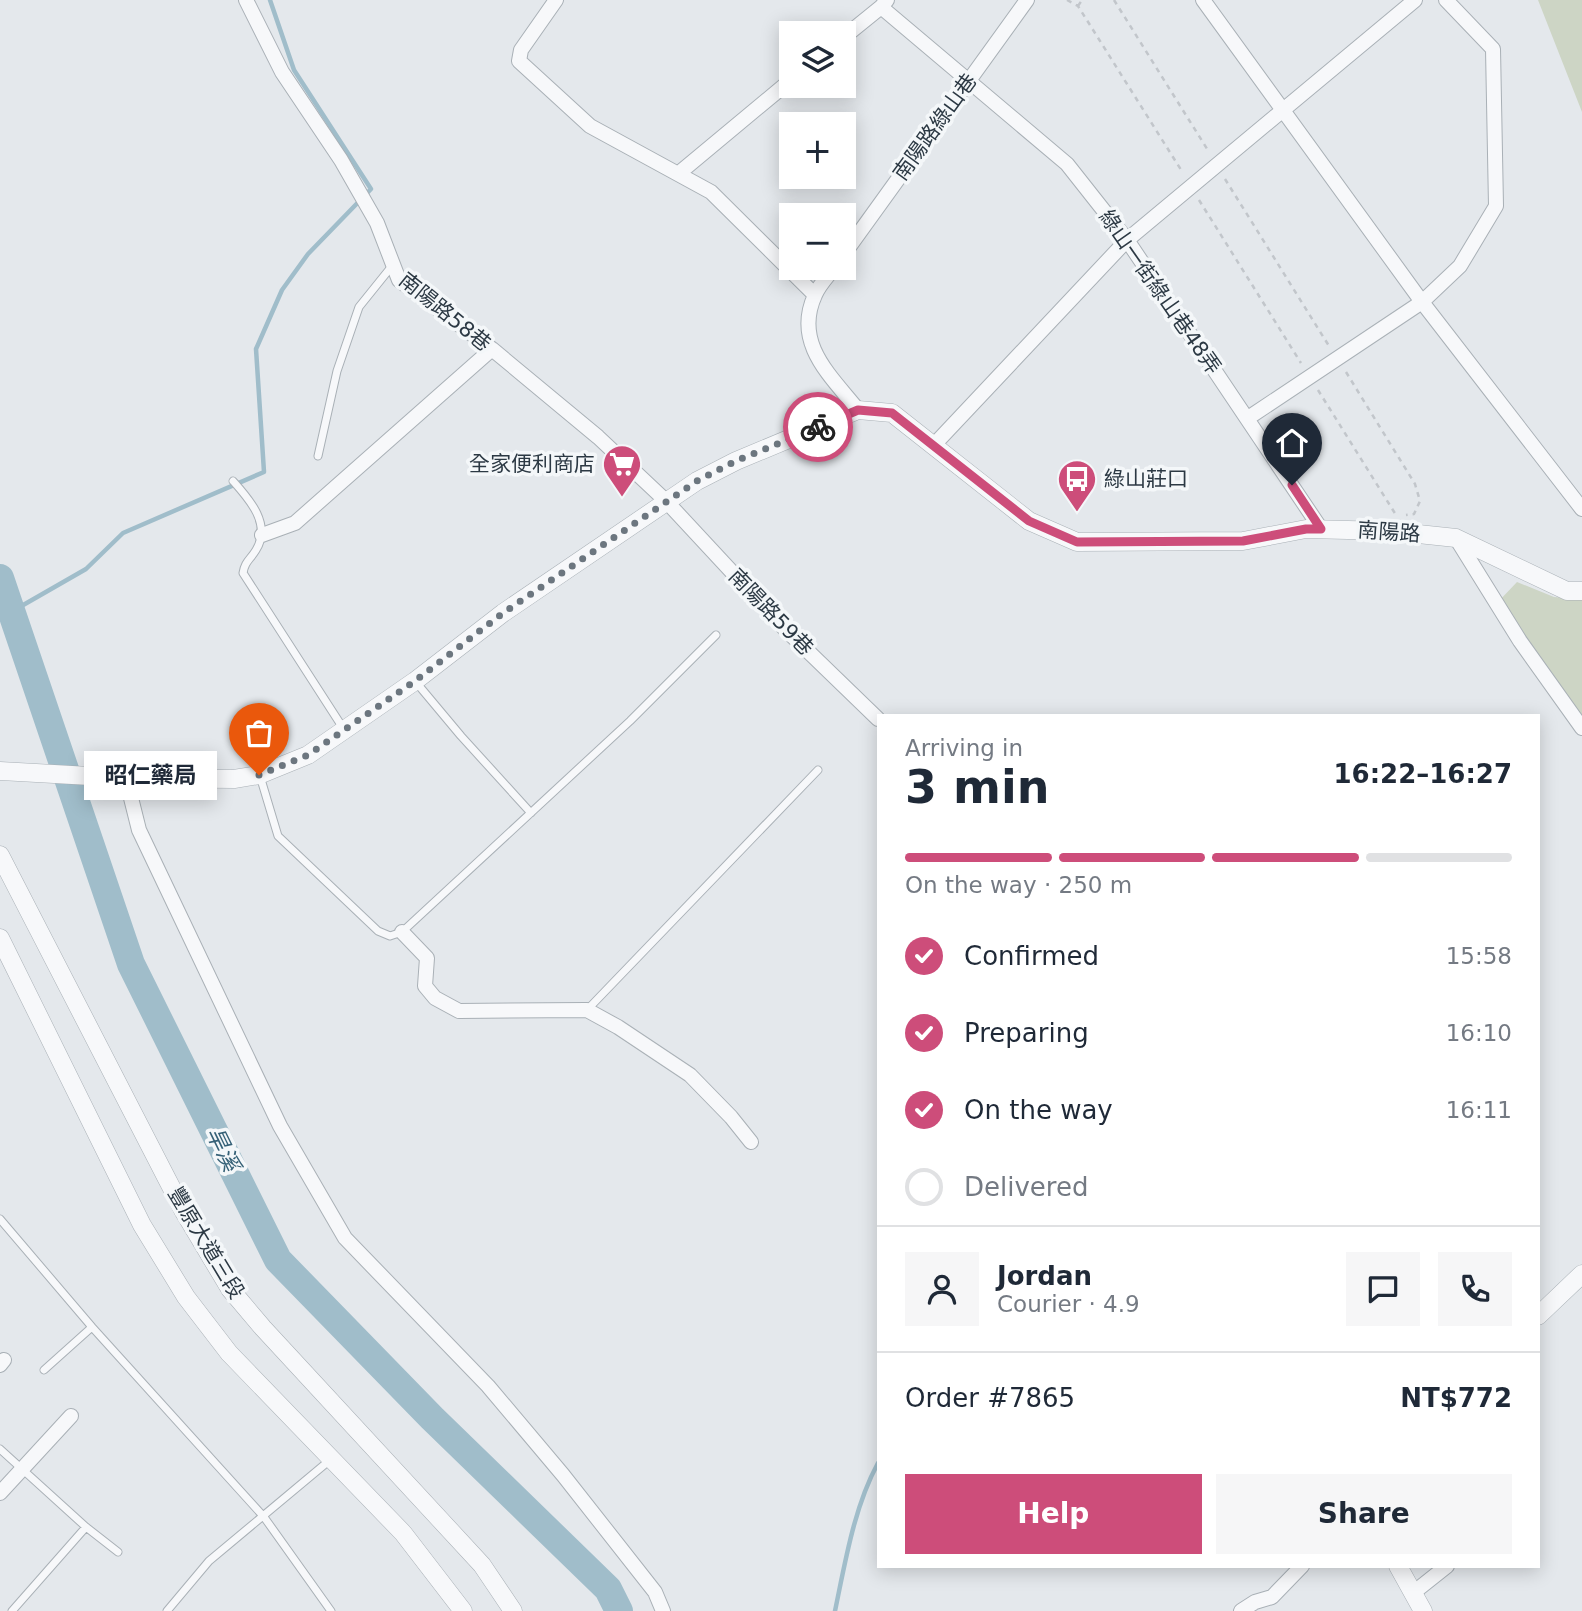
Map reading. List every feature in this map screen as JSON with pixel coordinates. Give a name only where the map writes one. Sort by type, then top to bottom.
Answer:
[{"type":"street","name":"南陽路58巷","points":[[246,0],[282,72],[341,160],[377,223],[399,280],[492,349],[598,437],[666,501]]},
{"type":"street","points":[[556,0],[521,50],[519,61],[590,126],[711,192],[815,295]]},
{"type":"street","name":"南陽路綠山巷","points":[[856,237],[1027,0]]},
{"type":"street","points":[[1203,0],[1422,302],[1582,509]]},
{"type":"street","points":[[933,446],[1126,240],[1415,0]]},
{"type":"street","points":[[1248,418],[1422,302],[1460,266],[1496,206],[1493,49],[1446,0]]},
{"type":"street","points":[[856,27],[884,3]]},
{"type":"street","name":"綠山一街綠山巷48弄","points":[[884,3],[968,81],[1067,164],[1126,240],[1321,529]]},
{"type":"street","points":[[678,174],[779,90]]},
{"type":"street","points":[[826,280],[815,295],[807,327],[814,353],[858,410]]},
{"type":"street","points":[[262,535],[295,523],[492,349]]},
{"type":"street","name":"南陽路","points":[[1,771],[234,779],[259,775],[308,755],[415,681],[503,613],[697,481],[736,461],[858,410],[892,413],[1029,521],[1077,542],[1243,541],[1306,529],[1390,531],[1456,538],[1567,591],[1582,591]]},
{"type":"street","name":"南陽路59巷","points":[[666,501],[785,629],[877,718]]},
{"type":"street","points":[[1456,538],[1520,641],[1582,728]]},
{"type":"street","points":[[120,777],[139,830],[280,1126],[345,1238],[497,1396],[655,1592],[663,1611]]},
{"type":"street","name":"豐原大道三段","points":[[0,855],[184,1212],[230,1289],[262,1328],[482,1565],[513,1611]]},
{"type":"street","points":[[402,932],[426,958],[425,986],[435,998],[459,1011],[587,1010],[618,1027],[690,1075],[751,1142]]},
{"type":"street","name":"豐原大道三段","points":[[0,938],[142,1224],[186,1297],[229,1353],[403,1533],[463,1611]]},
{"type":"street","points":[[1540,1314],[1582,1274]]},
{"type":"street","points":[[0,1493],[71,1416]]},
{"type":"street","points":[[1241,1611],[1255,1602],[1272,1597],[1300,1568]]},
{"type":"street","points":[[1399,1568],[1423,1611]]},
{"type":"street","points":[[1413,1593],[1444,1568]]},
{"type":"lane","points":[[318,456],[337,371],[359,307],[392,266]]},
{"type":"lane","points":[[233,481],[252,503],[262,535],[256,550],[244,562],[243,573],[343,729]]},
{"type":"lane","points":[[259,775],[278,836],[378,931],[390,936],[402,932],[531,813],[716,635]]},
{"type":"lane","points":[[415,681],[531,813]]},
{"type":"lane","points":[[587,1010],[818,770]]},
{"type":"lane","points":[[0,1219],[92,1327],[264,1517],[331,1611]]},
{"type":"lane","points":[[44,1370],[92,1327]]},
{"type":"lane","points":[[0,1449],[86,1527],[118,1552]]},
{"type":"lane","points":[[167,1611],[209,1561],[331,1459]]},
{"type":"lane","points":[[12,1611],[86,1527]]},
{"type":"path","points":[[1067,0],[1078,6],[1189,184]]},
{"type":"path","points":[[1078,6],[1082,0]]},
{"type":"path","points":[[1114,0],[1210,154]]},
{"type":"path","points":[[1224,177],[1335,354]]},
{"type":"path","points":[[1196,195],[1308,373]]},
{"type":"path","points":[[1315,385],[1396,515],[1414,514],[1420,501],[1415,484],[1342,366]]},
{"type":"green space","points":[[1538,0],[1582,0],[1582,112]]},
{"type":"green space","points":[[1517,582],[1554,597],[1582,599],[1582,722],[1497,603]]},
{"type":"waterway","points":[[11,612],[86,569],[123,533],[264,472],[256,349],[282,290],[308,254],[371,189],[294,70],[270,0]]},
{"type":"waterway","name":"旱溪","points":[[0,578],[131,964],[278,1260],[432,1418],[608,1589],[619,1611]]},
{"type":"waterway","points":[[835,1611],[856,1517],[877,1465]]},
{"type":"way so far","points":[[259,775],[308,755],[415,681],[503,613],[697,481],[736,461],[818,427]]},
{"type":"place","name":"全家便利商店","points":[[622,498]]},
{"type":"place","name":"綠山莊口","points":[[1077,513]]},
{"type":"place","name":"昭仁藥局","points":[[259,775]]},
{"type":"route","points":[[818,427],[858,410],[892,413],[1029,521],[1077,542],[1243,541],[1306,529],[1321,529],[1292,485]]}]
